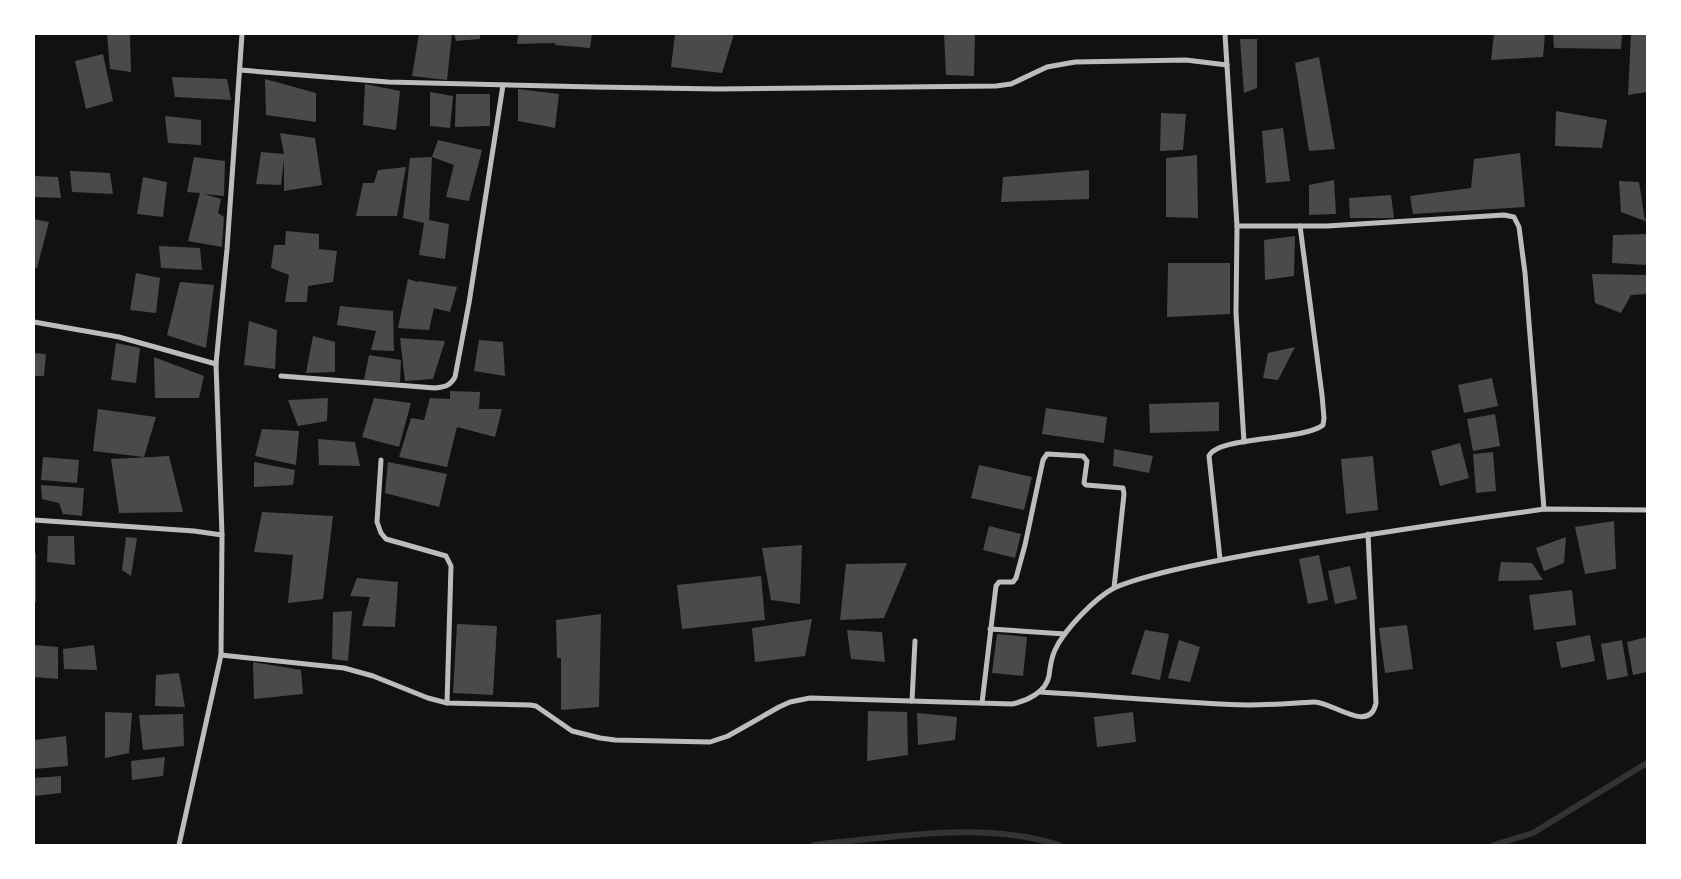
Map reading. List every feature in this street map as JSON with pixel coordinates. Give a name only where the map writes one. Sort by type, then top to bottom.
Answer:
[{"type":"street","points":[[179,845],[221,655],[222,536],[216,364],[242,34]]},
{"type":"street","points":[[1226,34],[1237,226],[1236,313],[1244,442]]},
{"type":"street","points":[[240,70],[388,82],[718,89],[996,86],[1011,84],[1047,67],[1075,62],[1186,60],[1227,65]]},
{"type":"street","points":[[280,376],[435,388],[448,386],[452,382],[455,377],[469,303],[503,85]]},
{"type":"street","points":[[1237,226],[1300,226],[1507,214],[1515,218],[1519,227],[1525,273],[1544,509]]},
{"type":"street","points":[[1220,559],[1209,456],[1211,452],[1244,442],[1310,432],[1323,425],[1322,395],[1300,226]]},
{"type":"street","points":[[34,322],[118,337],[216,364]]},
{"type":"street","points":[[982,703],[996,584],[999,582],[1013,582],[1016,578],[1026,545],[1043,460],[1049,453],[1083,456],[1087,462],[1084,483],[1086,485],[1123,488],[1124,494],[1114,588]]},
{"type":"street","points":[[381,460],[377,522],[381,533],[386,539],[446,556],[451,566],[447,703]]},
{"type":"street","points":[[1040,692],[1049,677],[1054,650],[1072,624],[1114,588],[1143,577],[1220,559],[1368,534],[1544,509],[1647,510]]},
{"type":"street","points":[[34,520],[194,531],[222,536]]},
{"type":"street","points":[[221,655],[344,668],[373,676],[428,698],[447,703],[536,706],[572,731],[615,740],[710,742],[728,736],[779,707],[810,698],[1017,703],[1040,692],[1251,705],[1316,701],[1360,717],[1371,714],[1375,709],[1376,703],[1368,534]]},
{"type":"street","points":[[990,628],[1065,634]]},
{"type":"street","points":[[912,701],[915,641]]},
{"type":"building","points":[[107,34],[130,34],[131,72],[110,69]]},
{"type":"building","points":[[419,34],[452,34],[447,80],[412,76]]},
{"type":"building","points":[[454,34],[480,34],[480,39],[456,41]]},
{"type":"building","points":[[518,34],[592,34],[590,48],[555,45],[555,43],[517,44]]},
{"type":"building","points":[[675,34],[734,34],[722,73],[671,67]]},
{"type":"building","points":[[944,34],[975,34],[974,76],[946,75]]},
{"type":"building","points":[[1494,34],[1545,34],[1543,57],[1491,60]]},
{"type":"building","points":[[1553,34],[1622,34],[1621,49],[1554,48]]},
{"type":"building","points":[[1631,34],[1647,34],[1647,92],[1628,95]]},
{"type":"building","points":[[1240,39],[1257,39],[1257,88],[1244,93]]},
{"type":"building","points":[[103,54],[113,101],[86,109],[75,61]]},
{"type":"building","points":[[1319,57],[1335,149],[1309,151],[1295,63]]},
{"type":"building","points":[[172,77],[227,79],[231,100],[175,97]]},
{"type":"building","points":[[265,79],[316,93],[316,122],[266,115]]},
{"type":"building","points":[[365,84],[400,91],[396,130],[363,125]]},
{"type":"building","points":[[518,89],[559,94],[555,128],[518,121]]},
{"type":"building","points":[[430,92],[453,96],[450,128],[430,126]]},
{"type":"building","points":[[456,94],[490,94],[490,126],[455,127]]},
{"type":"building","points":[[1556,111],[1607,120],[1602,148],[1555,146]]},
{"type":"building","points":[[1161,113],[1186,114],[1183,150],[1160,151]]},
{"type":"building","points":[[165,116],[201,120],[201,145],[168,143]]},
{"type":"building","points":[[1283,128],[1290,181],[1266,183],[1262,131]]},
{"type":"building","points":[[280,133],[315,138],[322,185],[284,191],[284,160],[281,185],[256,184],[261,152],[284,154]]},
{"type":"building","points":[[438,140],[482,150],[469,201],[446,197],[454,165],[432,157]]},
{"type":"building","points":[[1520,153],[1525,207],[1413,214],[1410,196],[1471,188],[1474,159]]},
{"type":"building","points":[[1197,155],[1198,218],[1166,217],[1166,158]]},
{"type":"building","points":[[194,157],[225,161],[224,196],[204,194],[221,199],[218,213],[224,217],[222,247],[188,241],[200,193],[187,192]]},
{"type":"building","points":[[432,157],[429,220],[449,224],[445,259],[419,255],[424,223],[403,218],[410,158]]},
{"type":"building","points":[[406,167],[397,216],[356,216],[363,183],[374,183],[378,170]]},
{"type":"building","points":[[1089,170],[1089,199],[1001,202],[1003,177]]},
{"type":"building","points":[[70,171],[110,173],[113,194],[72,192]]},
{"type":"building","points":[[34,176],[58,177],[61,198],[34,197]]},
{"type":"building","points":[[143,177],[167,182],[163,217],[137,214]]},
{"type":"building","points":[[1334,180],[1336,214],[1309,215],[1309,185]]},
{"type":"building","points":[[1619,181],[1639,182],[1645,221],[1621,212]]},
{"type":"building","points":[[1391,195],[1394,218],[1350,218],[1349,198]]},
{"type":"building","points":[[34,219],[49,222],[37,268],[34,268]]},
{"type":"building","points":[[286,231],[319,234],[319,249],[337,251],[333,282],[308,286],[307,302],[285,302],[289,275],[271,268],[274,245],[285,245]]},
{"type":"building","points":[[1647,234],[1647,265],[1612,263],[1613,235]]},
{"type":"building","points":[[1295,236],[1294,276],[1265,280],[1264,240]]},
{"type":"building","points":[[159,246],[200,248],[202,270],[161,268]]},
{"type":"building","points":[[1168,263],[1230,263],[1230,314],[1167,317]]},
{"type":"building","points":[[136,273],[160,278],[156,313],[130,310]]},
{"type":"building","points":[[1592,274],[1647,275],[1647,294],[1631,295],[1621,313],[1595,303]]},
{"type":"building","points":[[408,279],[457,287],[450,312],[434,308],[429,330],[398,328]]},
{"type":"building","points":[[180,282],[214,285],[206,348],[167,335]]},
{"type":"building","points":[[340,306],[393,311],[394,351],[371,350],[376,331],[337,325]]},
{"type":"building","points":[[249,321],[277,330],[275,369],[244,365]]},
{"type":"building","points":[[313,336],[335,342],[335,372],[306,373]]},
{"type":"building","points":[[400,338],[445,341],[433,379],[405,381]]},
{"type":"building","points":[[479,340],[503,342],[505,376],[474,371]]},
{"type":"building","points":[[116,343],[140,348],[136,383],[111,380]]},
{"type":"building","points":[[1295,347],[1278,380],[1263,378],[1268,353]]},
{"type":"building","points":[[34,353],[46,354],[44,376],[34,376]]},
{"type":"building","points":[[369,355],[401,360],[400,382],[364,380]]},
{"type":"building","points":[[154,357],[204,376],[199,398],[155,398]]},
{"type":"building","points":[[1492,378],[1498,406],[1464,413],[1458,385]]},
{"type":"building","points":[[450,391],[480,392],[479,409],[502,409],[495,437],[457,427],[447,467],[399,457],[411,418],[424,420],[430,398],[450,399]]},
{"type":"building","points":[[328,398],[327,421],[298,426],[288,400]]},
{"type":"building","points":[[374,398],[411,403],[399,447],[362,437]]},
{"type":"building","points":[[1219,402],[1219,431],[1150,433],[1149,404]]},
{"type":"building","points":[[1046,408],[1107,417],[1104,443],[1042,434]]},
{"type":"building","points":[[98,409],[156,417],[144,457],[93,451]]},
{"type":"building","points":[[1495,414],[1500,446],[1473,451],[1467,419]]},
{"type":"building","points":[[262,429],[299,431],[296,465],[255,456]]},
{"type":"building","points":[[318,439],[355,442],[360,466],[319,465]]},
{"type":"building","points":[[1460,443],[1469,478],[1440,486],[1431,451]]},
{"type":"building","points":[[1114,449],[1153,456],[1149,473],[1113,466]]},
{"type":"building","points":[[1493,452],[1496,491],[1476,493],[1473,454]]},
{"type":"building","points":[[169,456],[183,512],[119,513],[111,459]]},
{"type":"building","points":[[1373,456],[1378,510],[1346,514],[1341,459]]},
{"type":"building","points":[[43,457],[79,460],[77,483],[41,480]]},
{"type":"building","points":[[254,462],[295,470],[293,485],[254,487]]},
{"type":"building","points":[[388,462],[447,474],[439,507],[385,493]]},
{"type":"building","points":[[979,465],[1032,477],[1024,510],[971,498]]},
{"type":"building","points":[[41,485],[84,488],[82,516],[63,514],[59,503],[42,499]]},
{"type":"building","points":[[262,512],[333,516],[323,599],[288,603],[293,555],[254,552]]},
{"type":"building","points":[[1614,521],[1616,569],[1585,574],[1575,527]]},
{"type":"building","points":[[989,526],[1021,534],[1015,558],[983,550]]},
{"type":"building","points":[[48,536],[74,536],[75,565],[47,562]]},
{"type":"building","points":[[126,537],[137,538],[131,576],[122,570]]},
{"type":"building","points":[[1566,537],[1564,563],[1544,571],[1536,548]]},
{"type":"building","points":[[802,545],[800,604],[771,600],[762,548]]},
{"type":"building","points":[[34,553],[36,553],[36,602],[34,602]]},
{"type":"building","points":[[1319,555],[1328,600],[1308,604],[1299,559]]},
{"type":"building","points":[[1501,562],[1532,563],[1543,580],[1498,581]]},
{"type":"building","points":[[907,563],[884,618],[840,620],[846,564]]},
{"type":"building","points":[[1350,566],[1357,599],[1335,604],[1328,571]]},
{"type":"building","points":[[761,576],[765,620],[682,629],[677,585]]},
{"type":"building","points":[[357,578],[398,582],[395,627],[362,626],[370,597],[350,596]]},
{"type":"building","points":[[1572,590],[1576,625],[1534,630],[1529,595]]},
{"type":"building","points":[[352,611],[348,661],[332,659],[333,612]]},
{"type":"building","points":[[601,614],[599,707],[561,710],[561,658],[557,658],[556,620]]},
{"type":"building","points":[[812,619],[805,656],[755,662],[752,628]]},
{"type":"building","points":[[457,624],[497,626],[493,695],[453,693]]},
{"type":"building","points":[[1407,625],[1413,669],[1385,673],[1379,628]]},
{"type":"building","points":[[847,630],[882,632],[885,662],[851,659]]},
{"type":"building","points":[[1145,630],[1169,634],[1160,680],[1131,674]]},
{"type":"building","points":[[997,634],[1027,637],[1023,676],[992,673]]},
{"type":"building","points":[[1590,635],[1595,661],[1561,668],[1556,642]]},
{"type":"building","points":[[1647,637],[1647,672],[1633,675],[1627,642]]},
{"type":"building","points":[[1179,640],[1200,647],[1190,682],[1168,678]]},
{"type":"building","points":[[1622,640],[1628,676],[1607,680],[1601,644]]},
{"type":"building","points":[[34,645],[58,647],[58,679],[34,677]]},
{"type":"building","points":[[94,645],[97,670],[64,669],[63,649]]},
{"type":"building","points":[[253,662],[301,670],[303,694],[254,699]]},
{"type":"building","points":[[179,673],[185,707],[155,706],[156,675]]},
{"type":"building","points":[[868,711],[907,712],[908,755],[867,761]]},
{"type":"building","points":[[105,712],[132,713],[129,753],[105,758]]},
{"type":"building","points":[[1133,712],[1136,742],[1097,747],[1094,717]]},
{"type":"building","points":[[917,713],[957,717],[955,740],[918,745]]},
{"type":"building","points":[[183,714],[184,746],[143,750],[139,715]]},
{"type":"building","points":[[66,736],[68,766],[34,769],[34,740]]},
{"type":"building","points":[[165,757],[163,776],[132,780],[131,761]]},
{"type":"building","points":[[61,776],[61,793],[34,796],[34,778]]},
{"type":"waterway","points":[[1494,845],[1533,833],[1647,763]]},
{"type":"waterway","points":[[814,845],[905,835],[969,832],[1030,838],[1059,845]]}]
